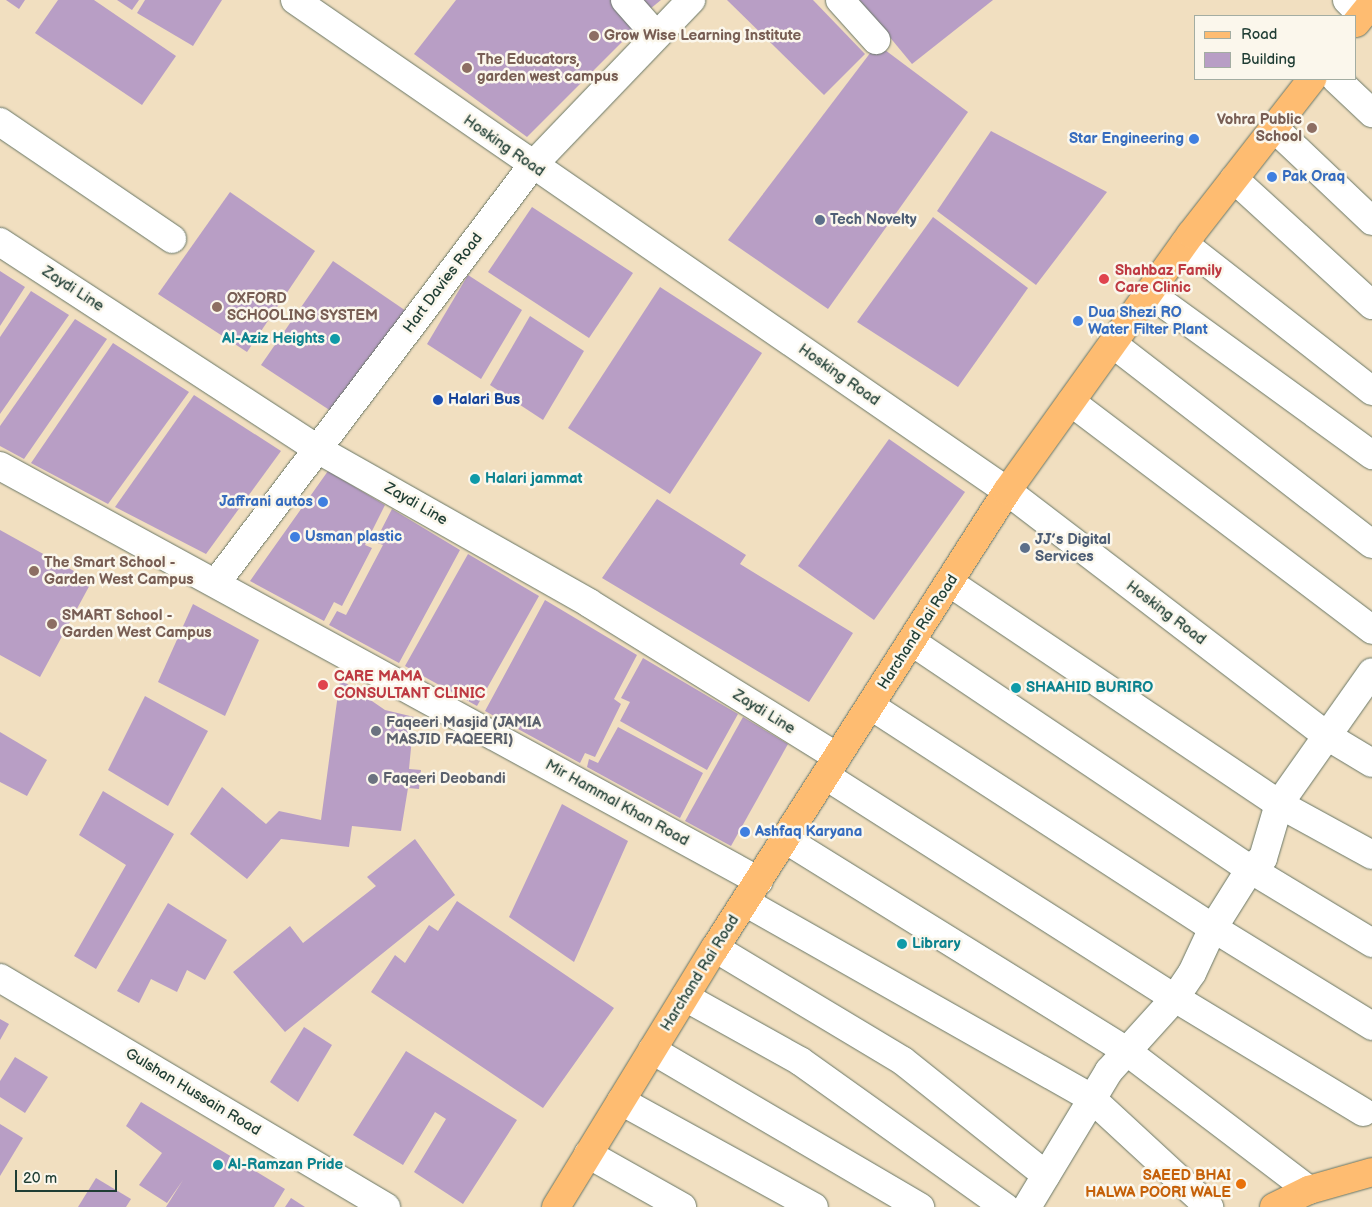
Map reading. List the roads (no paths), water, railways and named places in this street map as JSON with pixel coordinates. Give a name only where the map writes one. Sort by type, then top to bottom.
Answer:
[{"type":"main road","name":"Harchand Rai Road","points":[[556,1207],[715,948],[950,583],[1007,491],[1184,244],[1311,80]]},
{"type":"main road","points":[[1274,1207],[1309,1190],[1372,1172]]},
{"type":"street","name":"Hosking Road","points":[[295,0],[532,166],[1007,491],[1326,736],[1372,764]]},
{"type":"street","points":[[625,0],[655,34]]},
{"type":"street","name":"Hart Davies Road","points":[[216,584],[532,166],[655,34],[691,0]]},
{"type":"street","points":[[844,1],[876,40]]},
{"type":"street","points":[[1337,80],[1372,113]]},
{"type":"street","points":[[0,122],[172,239]]},
{"type":"street","points":[[1274,128],[1372,222]]},
{"type":"street","points":[[1234,179],[1372,305]]},
{"type":"street","name":"Zaydi Line","points":[[0,242],[319,450],[589,603],[1175,998],[1363,1112]]},
{"type":"street","points":[[1184,244],[1372,391]]},
{"type":"street","points":[[1149,293],[1372,455]]},
{"type":"street","points":[[1113,344],[1372,544]]},
{"type":"street","points":[[1072,402],[1372,630]]},
{"type":"street","name":"Mir Hammal Khan Road","points":[[0,466],[216,584],[752,891],[1091,1098],[1210,1207]]},
{"type":"street","points":[[950,583],[1279,804],[1372,855]]},
{"type":"street","points":[[912,642],[1250,870],[1372,943]]},
{"type":"street","points":[[1027,1207],[1091,1098],[1125,1050],[1175,998],[1192,973],[1213,928],[1250,870],[1263,858],[1279,804],[1319,752],[1326,736],[1372,672]]},
{"type":"street","points":[[870,706],[1213,928],[1372,1026]]},
{"type":"street","points":[[785,840],[1125,1050],[1309,1190]]},
{"type":"street","points":[[715,948],[903,1061],[1046,1175]]},
{"type":"street","name":"Gulshan Hussain Road","points":[[0,978],[386,1207]]},
{"type":"street","points":[[685,996],[800,1061],[1005,1207]]},
{"type":"street","points":[[652,1050],[920,1207]]},
{"type":"street","points":[[621,1101],[814,1207]]},
{"type":"street","points":[[588,1154],[682,1207]]},
{"type":"place","name":"Grow Wise Learning Institute","points":[[594,36]]},
{"type":"place","name":"The Educators, garden west campus","points":[[467,68]]},
{"type":"place","name":"Vohra Public School","points":[[1312,128]]},
{"type":"place","name":"Star Engineering","points":[[1194,139]]},
{"type":"place","name":"Pak Oraq","points":[[1272,177]]},
{"type":"place","name":"Tech Novelty","points":[[820,220]]},
{"type":"place","name":"Shahbaz Family Care Clinic","points":[[1104,279]]},
{"type":"place","name":"OXFORD SCHOOLING SYSTEM","points":[[217,307]]},
{"type":"place","name":"Dua Shezi RO Water Filter Plant","points":[[1078,321]]},
{"type":"place","name":"Al-Aziz Heights","points":[[335,339]]},
{"type":"place","name":"Halari Bus","points":[[438,400]]},
{"type":"place","name":"Halari jammat","points":[[475,479]]},
{"type":"place","name":"Jaffrani autos","points":[[323,502]]},
{"type":"place","name":"Usman plastic","points":[[295,537]]},
{"type":"place","name":"JJ’s Digital Services","points":[[1025,548]]},
{"type":"place","name":"The Smart School - Garden West Campus","points":[[34,571]]},
{"type":"place","name":"SMART School - Garden West Campus","points":[[52,624]]},
{"type":"place","name":"CARE MAMA CONSULTANT CLINIC","points":[[323,685]]},
{"type":"place","name":"SHAAHID BURIRO","points":[[1016,688]]},
{"type":"place","name":"Faqeeri Masjid (JAMIA MASJID FAQEERI)","points":[[376,731]]},
{"type":"place","name":"Faqeeri Deobandi","points":[[373,779]]},
{"type":"place","name":"Ashfaq Karyana","points":[[745,832]]},
{"type":"place","name":"Library","points":[[902,944]]},
{"type":"place","name":"Al-Ramzan Pride","points":[[218,1165]]},
{"type":"place","name":"SAEED BHAI HALWA POORI WALE","points":[[1241,1184]]}]
